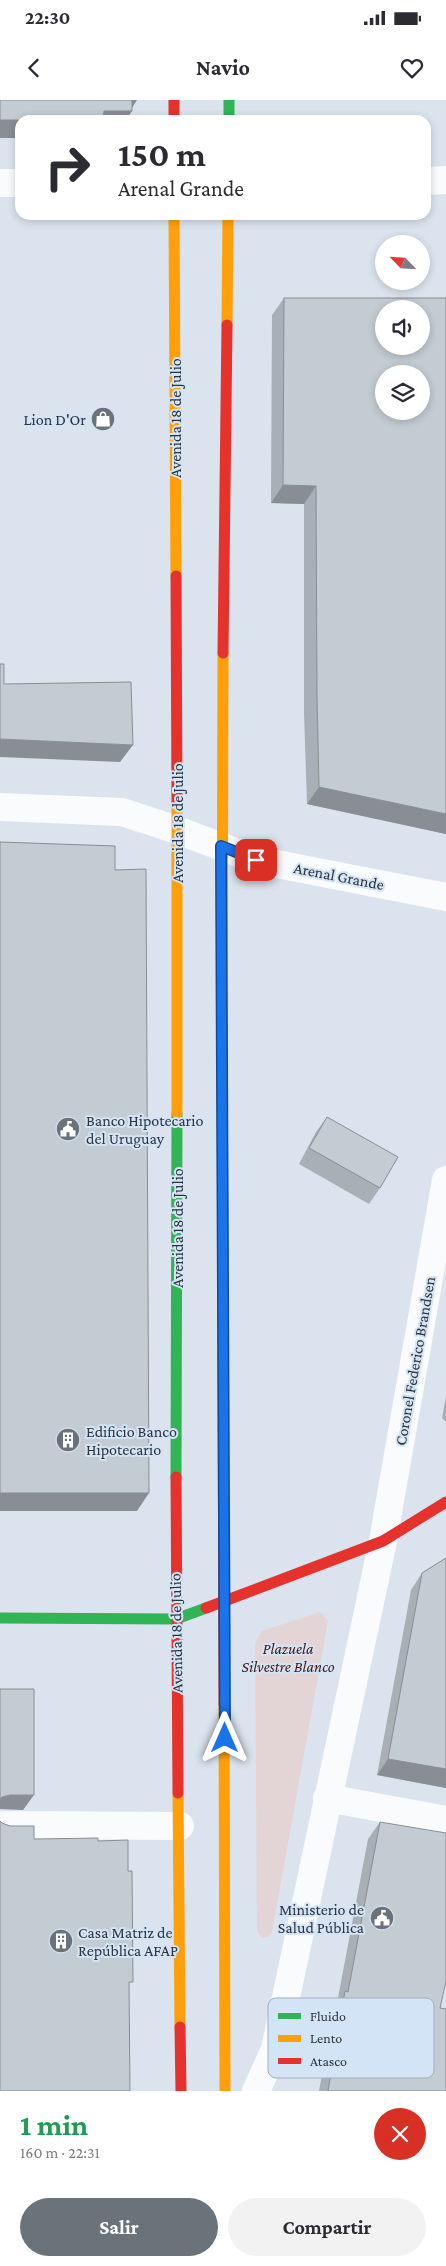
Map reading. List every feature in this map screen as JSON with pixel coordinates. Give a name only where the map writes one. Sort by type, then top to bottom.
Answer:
[{"type":"main road","points":[[174,100],[174,115]]},
{"type":"main road","points":[[229,100],[229,115]]},
{"type":"main road","name":"Avenida 18 de Julio","points":[[174,220],[178,830],[176,1619],[180,1826],[181,2091]]},
{"type":"main road","points":[[225,2091],[225,1600],[221,846],[228,220]]},
{"type":"main road","points":[[0,1618],[176,1619],[383,1541],[446,1502]]},
{"type":"street","points":[[431,181],[446,180]]},
{"type":"street","points":[[0,183],[15,183]]},
{"type":"street","name":"Arenal Grande","points":[[0,807],[122,812],[178,830],[256,860],[446,897]]},
{"type":"street","name":"Coronel Federico Brandsen","points":[[383,1541],[446,1180]]},
{"type":"street","points":[[286,1998],[383,1541]]},
{"type":"street","points":[[327,1798],[446,1820]]},
{"type":"street","points":[[0,1825],[180,1826]]},
{"type":"street","points":[[256,2091],[268,2065]]},
{"type":"green space","name":"Plazuela Silvestre Blanco","points":[[320,1612],[328,1621],[272,1932],[268,1937],[262,1938],[257,1931],[255,1643],[262,1631]]},
{"type":"building","points":[[0,100],[132,100],[132,111],[104,111],[104,115],[15,115],[15,120],[0,120]]},
{"type":"building","points":[[284,298],[446,298],[446,814],[319,787],[316,486],[283,485]]},
{"type":"building","points":[[0,664],[4,664],[4,684],[131,682],[133,745],[0,739]]},
{"type":"building","name":"Banco Hipotecario del Uruguay","points":[[0,842],[115,846],[115,870],[146,869],[149,1493],[0,1493]]},
{"type":"building","points":[[327,1117],[398,1157],[380,1188],[309,1148]]},
{"type":"building","points":[[446,1558],[446,1769],[388,1759],[422,1573]]},
{"type":"building","points":[[0,1689],[34,1689],[34,1795],[10,1795],[0,1799]]},
{"type":"building","name":"Casa Matriz de República AFAP","points":[[0,1821],[10,1826],[34,1826],[34,1839],[98,1838],[98,1841],[128,1840],[128,1871],[132,1871],[133,1982],[129,1982],[130,2091],[0,2091]]},
{"type":"building","points":[[380,1822],[446,1833],[446,1981],[440,2008],[446,2009],[446,2091],[328,2091],[330,2078],[434,2078],[434,1998],[344,1998],[345,1991],[348,1992]]},
{"type":"traffic: fast","points":[[229,100],[229,115]]},
{"type":"traffic: fast","points":[[222,1018],[223,1340]]},
{"type":"traffic: fast","points":[[176,1477],[177,1113]]},
{"type":"traffic: fast","points":[[0,1618],[176,1619],[206,1608]]},
{"type":"traffic: slow","points":[[174,220],[176,576]]},
{"type":"traffic: slow","points":[[227,325],[228,220]]},
{"type":"traffic: slow","points":[[222,1018],[223,653]]},
{"type":"traffic: slow","points":[[177,803],[177,1113]]},
{"type":"traffic: slow","points":[[224,1704],[225,2091]]},
{"type":"traffic: slow","points":[[178,1793],[180,2027]]},
{"type":"traffic: jam","points":[[174,100],[174,115]]},
{"type":"traffic: jam","points":[[223,653],[227,325]]},
{"type":"traffic: jam","points":[[176,576],[177,803]]},
{"type":"traffic: jam","points":[[223,1340],[224,1704]]},
{"type":"traffic: jam","points":[[176,1477],[178,1793]]},
{"type":"traffic: jam","points":[[206,1608],[383,1541],[446,1502]]},
{"type":"traffic: jam","points":[[180,2027],[181,2091]]},
{"type":"place","name":"Lion D'Or","points":[[103,419]]},
{"type":"place","name":"Banco Hipotecario del Uruguay","points":[[68,1129]]},
{"type":"place","name":"Edificio Banco Hipotecario","points":[[68,1440]]},
{"type":"place","name":"Ministerio de Salud Pública","points":[[382,1918]]},
{"type":"place","name":"Casa Matriz de República AFAP","points":[[61,1941]]},
{"type":"route","points":[[225,1738],[221,846],[256,860]]}]
